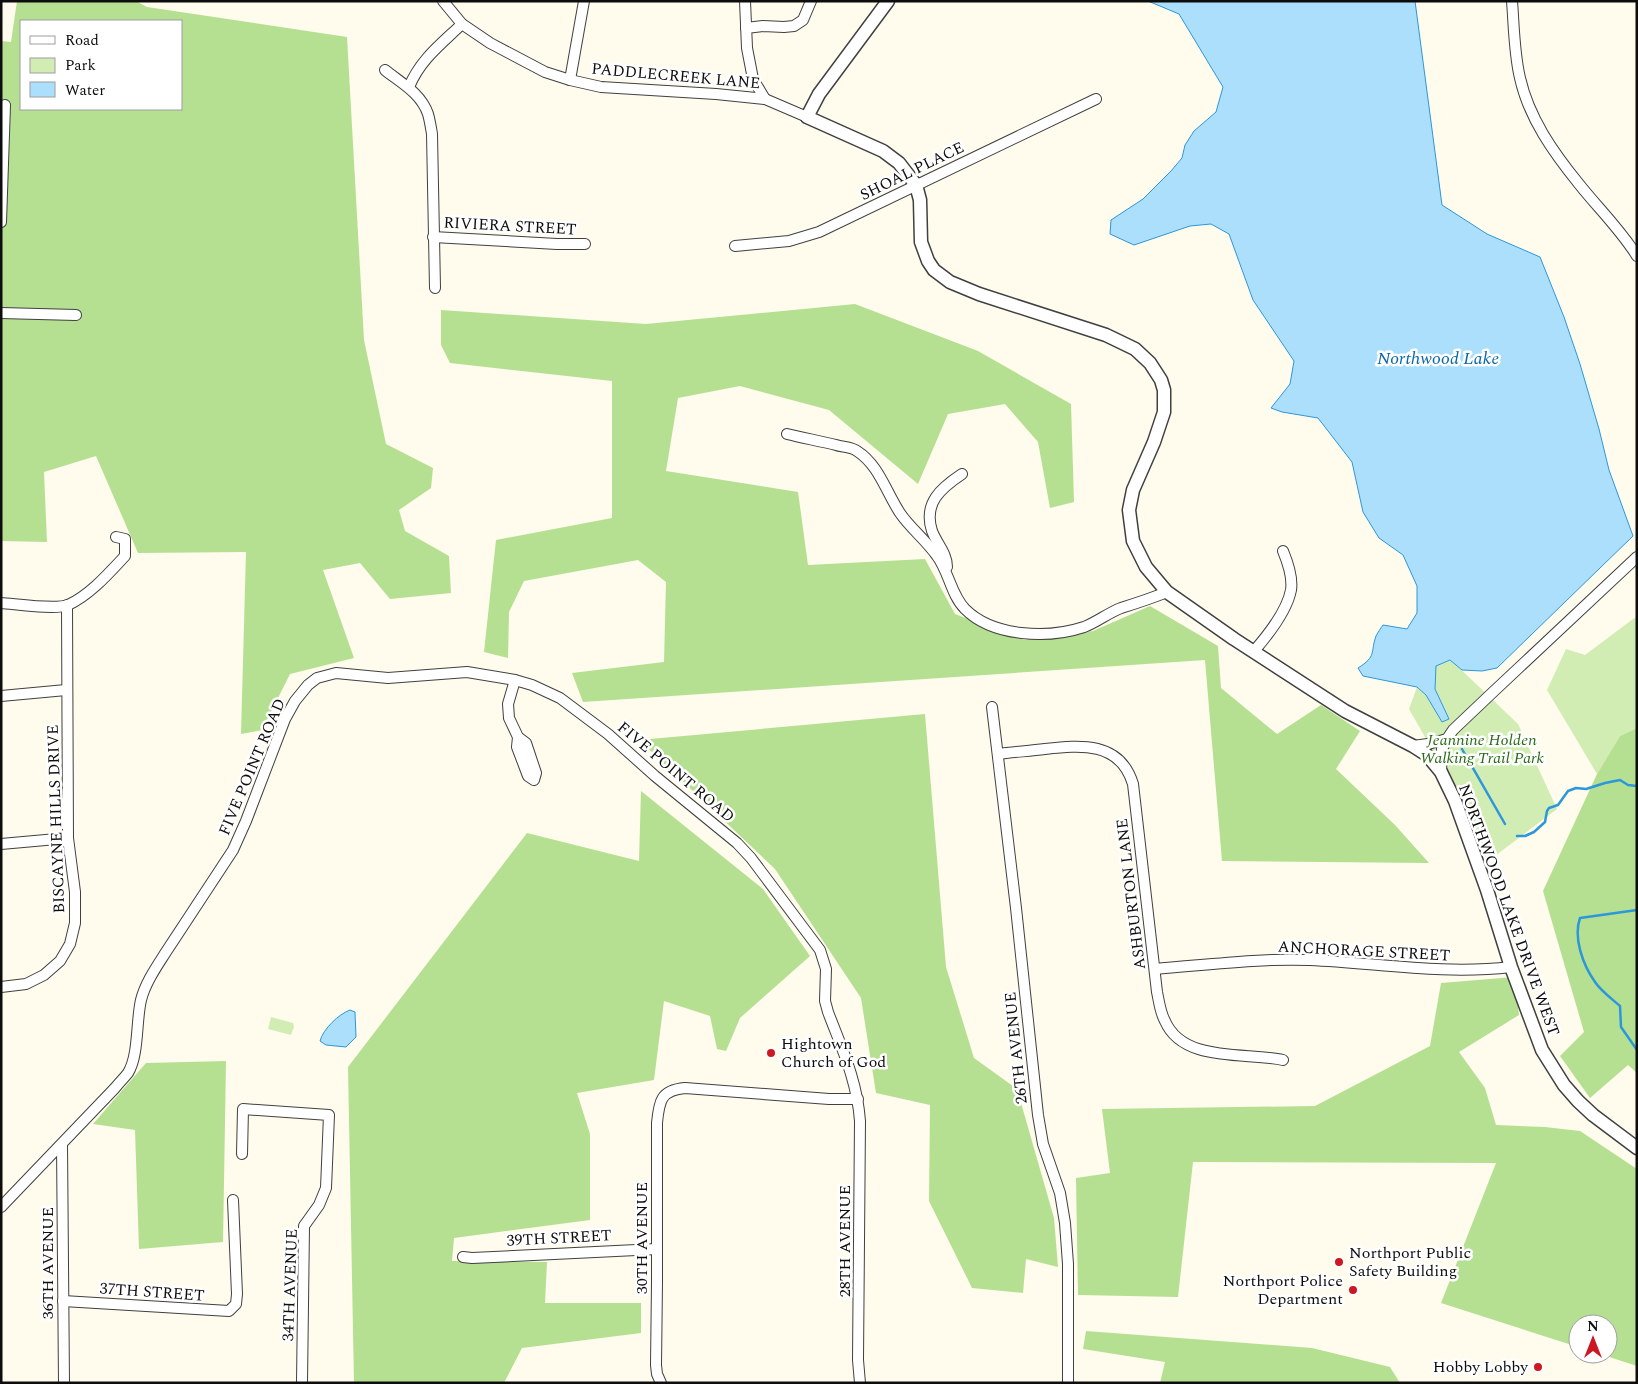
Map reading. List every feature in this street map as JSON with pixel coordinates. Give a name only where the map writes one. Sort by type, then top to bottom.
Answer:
[{"type":"street","name":"PADDLECREEK LANE","points":[[443,1],[462,24],[490,43],[545,72],[570,80],[602,87],[765,99],[807,117]]},
{"type":"street","points":[[570,80],[584,1]]},
{"type":"street","points":[[745,1],[752,79],[765,99]]},
{"type":"street","points":[[746,28],[794,26],[803,20],[811,1]]},
{"type":"street","points":[[807,117],[818,94],[888,1]]},
{"type":"street","points":[[1512,1],[1514,36],[1520,78],[1538,127],[1554,153],[1615,225],[1637,256]]},
{"type":"street","points":[[409,87],[415,73],[424,61],[462,24]]},
{"type":"street","points":[[384,70],[409,87],[417,95],[428,113],[432,134],[434,288]]},
{"type":"street","points":[[743,97],[752,79]]},
{"type":"street","name":"SHOAL PLACE","points":[[735,246],[789,241],[819,232],[1096,99]]},
{"type":"street","points":[[1,222],[5,105]]},
{"type":"street","name":"NORTHWOOD LAKE DRIVE WEST","points":[[807,117],[883,151],[899,163],[916,185],[920,207],[921,242],[931,266],[950,282],[979,294],[1106,335],[1135,349],[1150,363],[1161,380],[1164,390],[1164,412],[1154,442],[1133,490],[1129,510],[1133,541],[1141,559],[1167,592],[1234,639],[1254,650],[1345,710],[1413,746],[1426,755],[1441,772],[1455,802],[1487,890],[1511,967],[1538,1040],[1564,1085],[1578,1101],[1593,1115],[1637,1148]]},
{"type":"street","name":"RIVIERA STREET","points":[[433,237],[585,244]]},
{"type":"street","points":[[1,313],[76,314]]},
{"type":"street","points":[[787,434],[856,450],[871,462],[902,516],[936,555],[947,573],[959,602],[966,610],[983,622],[1003,630],[1024,634],[1043,634],[1074,630],[1121,608],[1141,603],[1167,592]]},
{"type":"street","points":[[947,573],[944,553],[932,531],[930,518],[932,504],[938,492],[962,474]]},
{"type":"street","points":[[1,603],[50,607],[67,605],[88,591],[125,556],[126,539],[116,536]]},
{"type":"street","points":[[1254,650],[1280,616],[1291,589],[1290,570],[1283,551]]},
{"type":"street","points":[[1441,772],[1442,749],[1453,730],[1637,557]]},
{"type":"street","name":"BISCAYNE HILLS DRIVE","points":[[1,987],[26,984],[44,975],[60,961],[70,944],[75,923],[75,892],[68,838],[67,605]]},
{"type":"street","name":"FIVE POINT ROAD","points":[[1,1207],[129,1072],[135,1052],[141,1001],[144,991],[164,955],[234,850],[285,719],[295,701],[308,685],[317,678],[336,673],[388,678],[467,672],[515,680],[532,685],[560,698],[608,734],[655,776],[728,836],[751,858],[820,950],[826,969],[825,1001],[854,1080],[858,1100]]},
{"type":"street","points":[[515,680],[508,704],[509,718],[518,737],[517,747],[526,759],[528,776],[535,783]]},
{"type":"street","points":[[1,696],[66,690]]},
{"type":"street","name":"26TH AVENUE","points":[[992,707],[1038,1115],[1043,1144],[1060,1193],[1065,1223],[1068,1264],[1068,1383]]},
{"type":"street","points":[[1413,746],[1447,738]]},
{"type":"street","points":[[1426,755],[1447,738]]},
{"type":"street","name":"ASHBURTON LANE","points":[[998,754],[1078,746],[1103,750],[1116,758],[1130,774],[1133,784],[1157,992],[1164,1021],[1169,1030],[1185,1043],[1204,1052],[1270,1057],[1283,1060]]},
{"type":"street","points":[[1,844],[68,838]]},
{"type":"street","name":"ANCHORAGE STREET","points":[[1155,969],[1237,962],[1290,960],[1466,971],[1511,967]]},
{"type":"street","name":"30TH AVENUE","points":[[661,1383],[656,1365],[657,1123],[660,1102],[666,1093],[675,1089],[685,1088],[829,1100],[858,1100]]},
{"type":"street","name":"28TH AVENUE","points":[[858,1100],[861,1152],[858,1360],[860,1383]]},
{"type":"street","name":"34TH AVENUE","points":[[242,1154],[243,1110],[329,1115],[326,1188],[319,1205],[304,1226],[302,1383]]},
{"type":"street","name":"36TH AVENUE","points":[[62,1144],[64,1383]]},
{"type":"street","name":"37TH STREET","points":[[63,1301],[218,1312],[229,1311],[236,1304],[237,1273],[234,1200]]},
{"type":"street","name":"39TH STREET","points":[[463,1257],[657,1249]]},
{"type":"green space","points":[[17,1],[136,1],[147,7],[347,37],[364,340],[386,444],[433,468],[431,488],[399,510],[405,531],[449,556],[451,593],[390,599],[360,563],[323,570],[354,658],[290,674],[262,730],[241,734],[246,552],[138,553],[96,456],[44,472],[47,542],[1,541],[1,41],[11,42]]},
{"type":"green space","points":[[855,304],[978,351],[1071,404],[1074,502],[1050,508],[1038,442],[1005,404],[948,414],[918,484],[829,410],[740,386],[678,398],[666,471],[798,492],[808,565],[925,559],[955,614],[1024,640],[1093,631],[1150,606],[1218,646],[1221,688],[1277,734],[1321,705],[1360,731],[1336,769],[1395,825],[1429,863],[1222,861],[1205,660],[583,702],[572,673],[664,662],[666,582],[638,560],[524,581],[509,612],[508,658],[484,652],[496,540],[612,518],[612,381],[450,363],[441,345],[441,310],[646,324]]},
{"type":"green space","points":[[1637,617],[1637,728],[1620,736],[1597,774],[1547,690],[1566,649],[1585,655]]},
{"type":"green space","name":"Jeannine Holden Walking Trail Park","points":[[1451,660],[1518,724],[1557,809],[1487,862],[1470,816],[1409,709],[1417,687],[1426,695],[1442,722],[1435,689],[1435,666]]},
{"type":"green space","points":[[925,714],[946,967],[974,1058],[1017,1089],[1054,1218],[1058,1267],[1026,1259],[1023,1293],[972,1288],[929,1201],[930,1105],[876,1093],[861,998],[775,869],[639,740]]},
{"type":"green space","points":[[1637,728],[1637,1073],[1628,1065],[1590,1098],[1560,1056],[1584,1032],[1543,891],[1597,774],[1620,736]]},
{"type":"green space","points":[[641,791],[763,889],[810,956],[740,1018],[726,1051],[717,1049],[710,1016],[664,1001],[654,1080],[577,1093],[590,1134],[590,1220],[454,1238],[452,1261],[547,1262],[545,1303],[641,1303],[641,1333],[522,1348],[504,1383],[354,1383],[348,1067],[527,833],[639,861]]},
{"type":"green space","points":[[1514,977],[1519,1015],[1459,1052],[1485,1088],[1496,1125],[1580,1131],[1637,1169],[1637,1366],[1618,1360],[1618,1314],[1568,1314],[1568,1344],[1441,1303],[1496,1163],[1193,1162],[1178,1297],[1078,1295],[1076,1178],[1110,1173],[1102,1109],[1315,1106],[1430,1046],[1441,983]]},
{"type":"green space","points":[[271,1017],[293,1023],[294,1027],[291,1035],[268,1029]]},
{"type":"green space","points":[[226,1061],[223,1242],[139,1249],[135,1130],[93,1124],[146,1063]]},
{"type":"green space","points":[[1086,1331],[1312,1348],[1390,1367],[1400,1383],[1160,1383],[1165,1362],[1083,1349]]},
{"type":"water","name":"Northwood Lake","points":[[1148,1],[1415,1],[1442,205],[1487,234],[1540,257],[1580,364],[1609,470],[1633,536],[1497,668],[1482,671],[1462,670],[1450,660],[1436,666],[1435,689],[1449,719],[1442,722],[1426,695],[1417,687],[1363,676],[1358,668],[1372,654],[1376,636],[1383,625],[1407,629],[1417,613],[1417,586],[1403,555],[1379,538],[1363,512],[1352,462],[1318,418],[1282,412],[1271,408],[1290,384],[1294,361],[1253,300],[1229,234],[1211,224],[1190,226],[1134,245],[1110,234],[1111,220],[1143,199],[1182,158],[1185,145],[1194,131],[1216,112],[1223,87],[1179,14]]},
{"type":"water","points":[[350,1010],[355,1012],[356,1037],[346,1047],[326,1045],[320,1041],[324,1032],[332,1023]]},
{"type":"waterway","points":[[1462,749],[1505,824]]},
{"type":"waterway","points":[[1517,836],[1525,836],[1534,832],[1545,822],[1549,808],[1558,805],[1568,791],[1576,788],[1586,789],[1620,780],[1628,785],[1637,786]]},
{"type":"waterway","points":[[1637,910],[1580,918],[1578,926],[1580,951],[1583,960],[1597,985],[1620,1006],[1621,1027],[1637,1050]]},
{"type":"place","name":"Hightown Church of God","points":[[771,1053]]},
{"type":"place","name":"Northport Public Safety Building","points":[[1339,1262]]},
{"type":"place","name":"Northport Police Department","points":[[1353,1290]]},
{"type":"place","name":"Hobby Lobby","points":[[1538,1367]]}]
